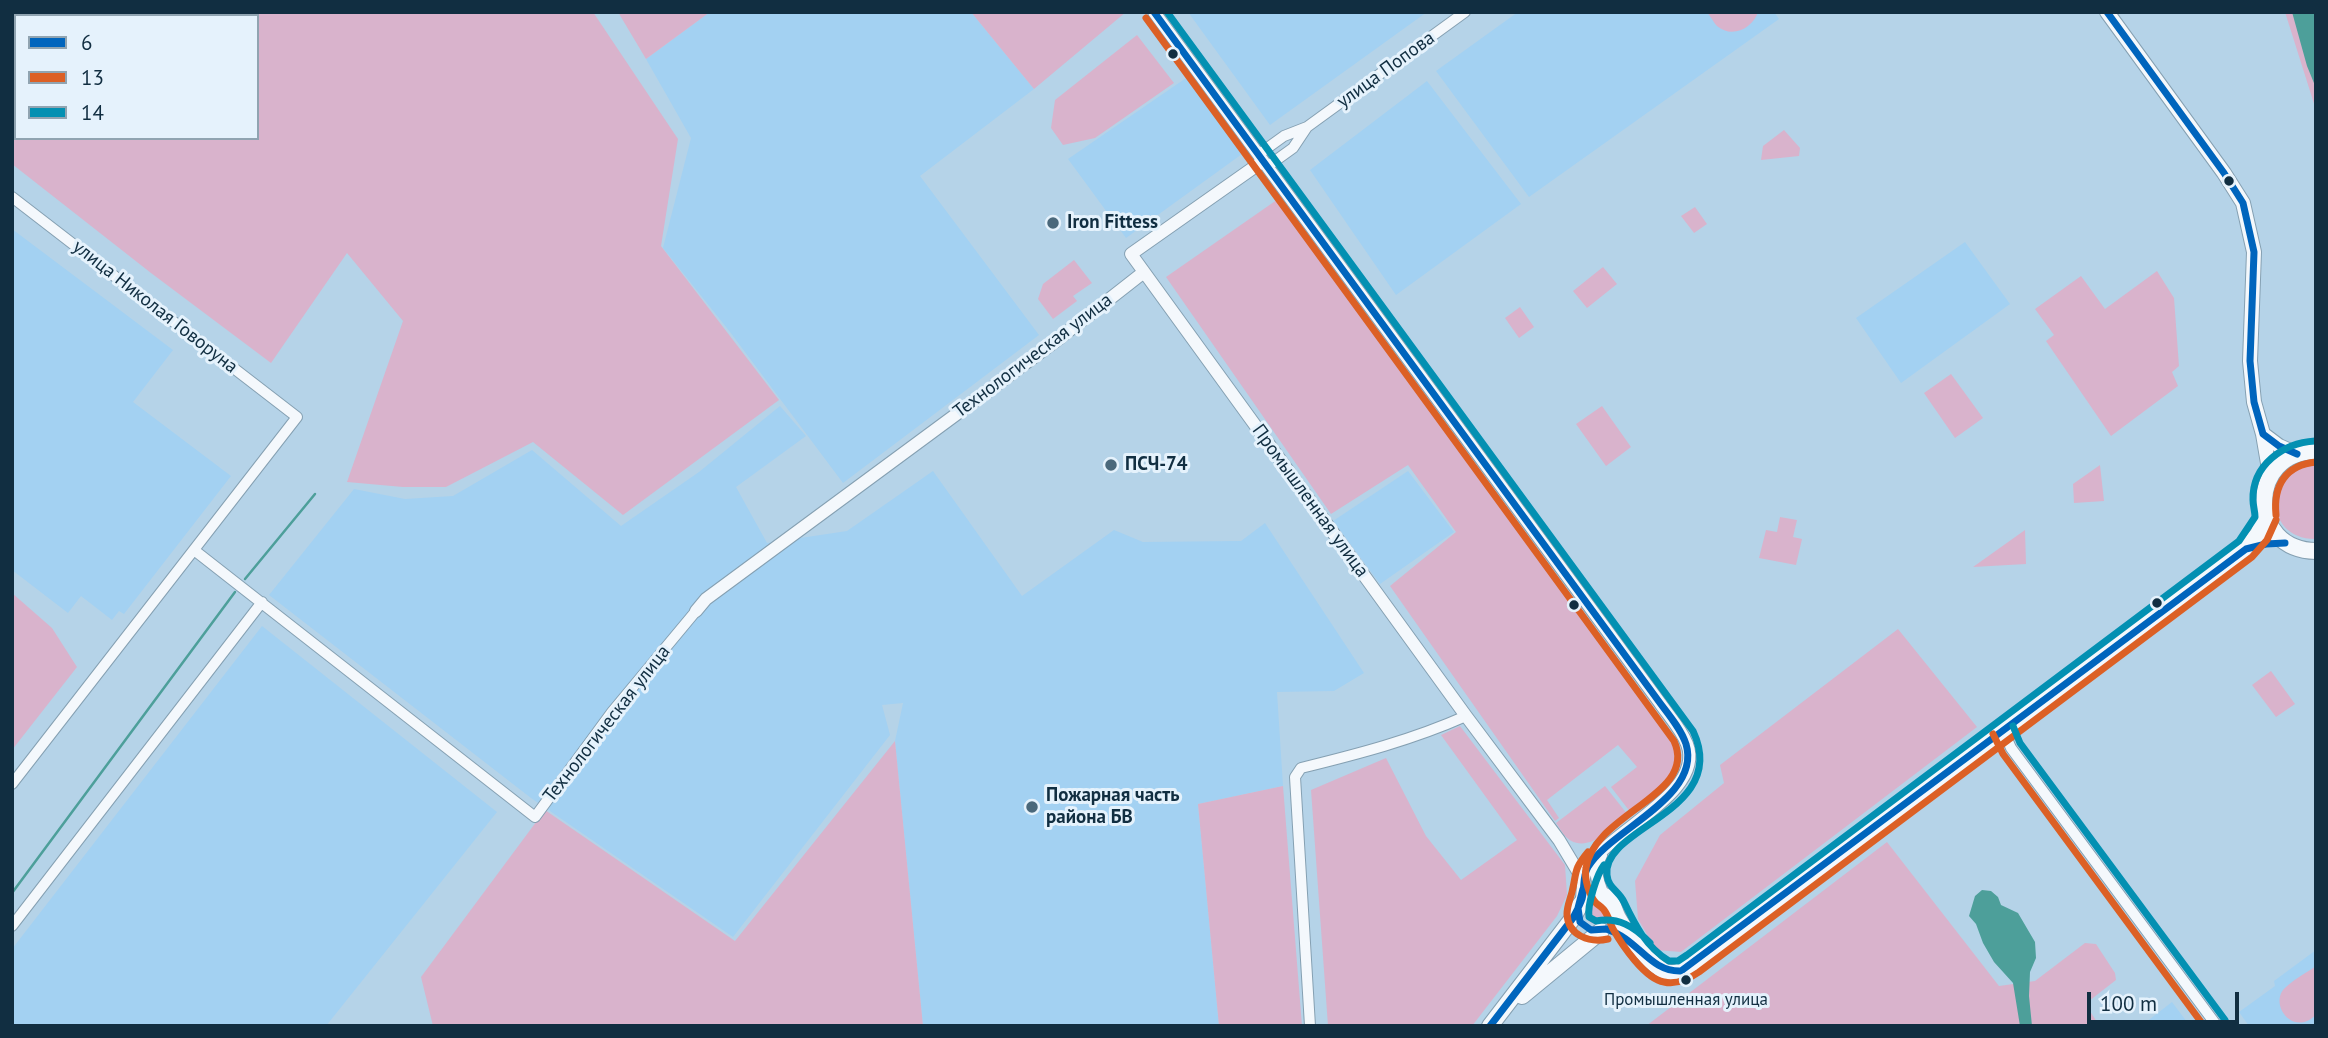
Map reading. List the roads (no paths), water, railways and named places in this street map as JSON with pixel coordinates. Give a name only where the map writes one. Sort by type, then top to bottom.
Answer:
[{"type":"main road","points":[[2107,12],[2218,163],[2243,203],[2254,252],[2250,361],[2255,402],[2270,475]]},
{"type":"main road","points":[[2263,434],[2279,446],[2310,451]]},
{"type":"main road","points":[[2310,451],[2281,462],[2270,475],[2263,499],[2266,516],[2273,531],[2285,543],[2300,550],[2316,551]]},
{"type":"main road","points":[[1495,1019],[1589,895],[1603,895],[1612,902],[1615,912],[1637,944],[1660,969],[1672,973],[1681,971],[2246,549],[2258,534],[2266,516]]},
{"type":"main road","points":[[2246,549],[2285,543]]},
{"type":"main road","points":[[1580,904],[1578,918],[1588,930],[1621,933],[1637,944]]},
{"type":"main road","points":[[1495,1019],[1611,924],[1615,912]]},
{"type":"street","points":[[1154,12],[1666,712],[1688,746],[1688,767],[1682,782],[1662,802],[1605,847],[1587,868],[1580,904]]},
{"type":"street","name":"улица Попова","points":[[1263,160],[1284,136],[1307,127],[1465,12]]},
{"type":"street","points":[[1144,272],[1131,254],[1263,160]]},
{"type":"street","name":"улица Николая Говоруна","points":[[12,197],[297,417],[194,550]]},
{"type":"street","name":"Технологическая улица","points":[[262,602],[535,817],[612,712],[706,599],[1061,337],[1144,272]]},
{"type":"street","name":"Промышленная улица","points":[[1144,272],[1559,840],[1583,880]]},
{"type":"street","points":[[12,784],[194,550],[262,602],[12,926]]},
{"type":"street","points":[[1310,1026],[1295,777],[1301,768],[1383,748],[1432,732],[1466,716]]},
{"type":"street","points":[[2003,730],[2011,748],[2217,1026]]},
{"type":"street","points":[[1603,895],[1596,877],[1596,868],[1605,847]]},
{"type":"waterway","points":[[245,579],[315,494]]},
{"type":"waterway","points":[[12,893],[235,592]]},
{"type":"place","name":"Iron Fittess","points":[[1053,223]]},
{"type":"place","name":"ПСЧ-74","points":[[1111,465]]},
{"type":"place","name":"Пожарная часть района БВ","points":[[1032,807]]},
{"type":"place","name":"Промышленная улица","points":[[1686,980]]}]
